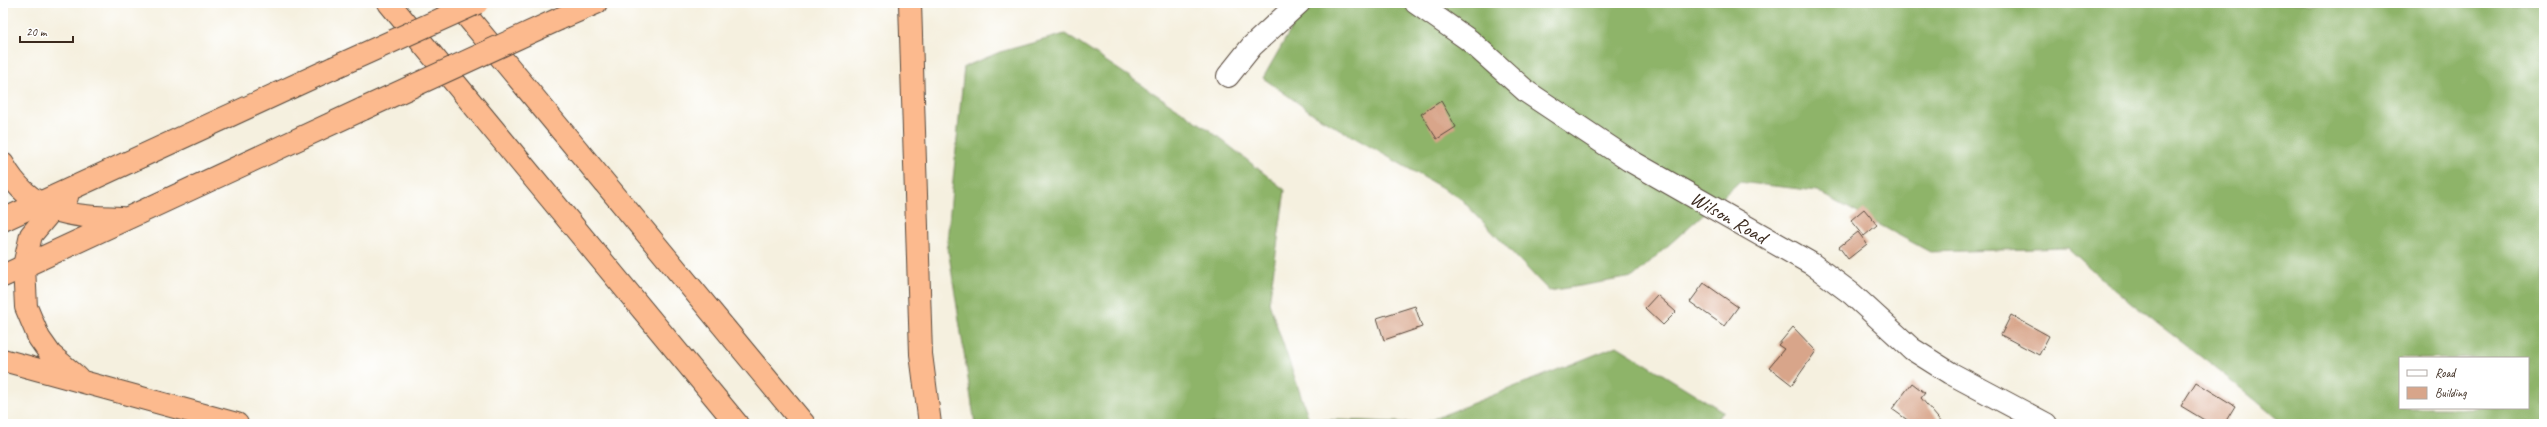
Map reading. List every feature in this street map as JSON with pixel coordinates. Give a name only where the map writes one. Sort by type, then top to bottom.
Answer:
[{"type":"highway","points":[[390,3],[737,424]]},
{"type":"highway","points":[[456,3],[804,424]]},
{"type":"highway","points":[[3,220],[45,207],[82,184],[477,3]]},
{"type":"highway","points":[[3,276],[558,19],[596,3]]},
{"type":"highway","points":[[910,3],[921,354],[930,424]]},
{"type":"highway","points":[[3,164],[24,193],[45,207],[89,218],[128,218]]},
{"type":"highway","points":[[45,207],[31,235],[24,266],[26,306],[39,338],[51,355],[81,381]]},
{"type":"highway","points":[[3,360],[238,424]]},
{"type":"street","points":[[1228,76],[1252,46],[1299,3]]},
{"type":"street","name":"Wilson Road","points":[[1416,3],[1469,40],[1527,92],[1629,160],[1812,264],[1852,294],[1912,349],[1950,373],[2046,424]]},
{"type":"green space","points":[[1306,3],[2544,3],[2544,424],[2283,424],[2230,379],[2120,294],[2068,248],[1930,252],[1817,191],[1739,182],[1633,277],[1549,291],[1460,198],[1315,115],[1263,78]]},
{"type":"green space","points":[[1065,34],[1208,129],[1285,190],[1269,303],[1309,419],[1423,423],[1617,346],[1724,412],[1711,424],[975,424],[947,242],[964,67],[1000,52]]},
{"type":"building","points":[[1441,101],[1456,127],[1437,139],[1421,114]]},
{"type":"building","points":[[1864,209],[1877,225],[1864,236],[1851,220]]},
{"type":"building","points":[[1858,232],[1867,244],[1848,259],[1839,247]]},
{"type":"building","points":[[1704,283],[1738,307],[1724,326],[1690,302]]},
{"type":"building","points":[[1657,295],[1676,312],[1663,325],[1645,308]]},
{"type":"building","points":[[1415,306],[1422,327],[1384,340],[1377,318]]},
{"type":"building","points":[[2011,315],[2049,336],[2039,355],[2001,335]]},
{"type":"building","points":[[1793,327],[1816,351],[1792,385],[1769,367],[1784,349],[1778,345]]},
{"type":"building","points":[[2196,382],[2235,406],[2224,424],[2211,424],[2181,406]]},
{"type":"building","points":[[1912,383],[1925,393],[1921,398],[1943,424],[1913,424],[1892,409]]}]
